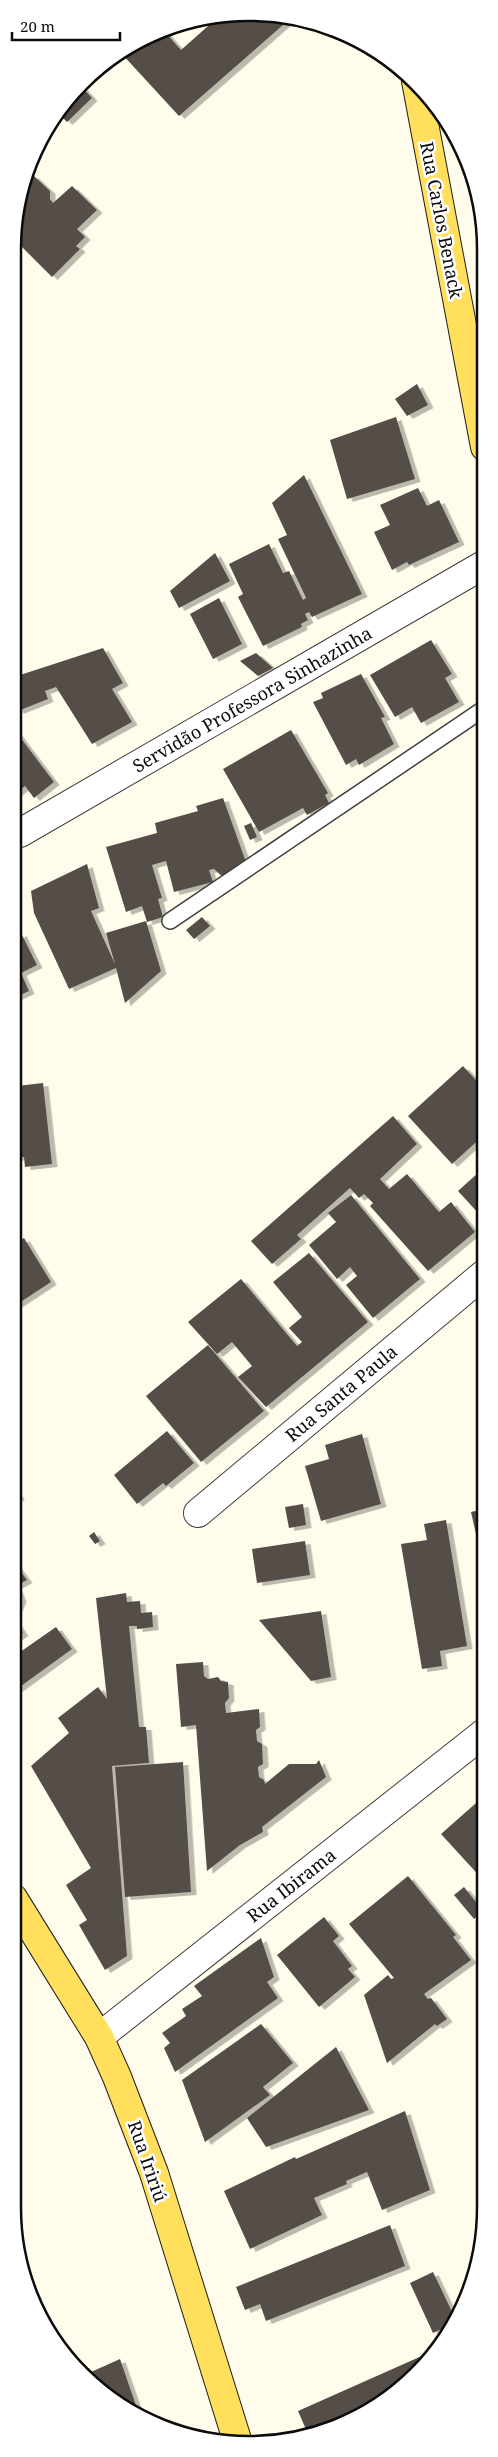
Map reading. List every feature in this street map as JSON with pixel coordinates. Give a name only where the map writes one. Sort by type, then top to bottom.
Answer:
[{"type":"main road","name":"Rua Carlos Benack","points":[[419,98],[477,405]]},
{"type":"main road","name":"Rua Iririú","points":[[21,1911],[99,2037],[135,2121],[154,2173],[236,2435]]},
{"type":"street","name":"Servidão Professora Sinhazinha","points":[[21,832],[477,569]]},
{"type":"street","name":"Rua Santa Paula","points":[[198,1513],[477,1280]]},
{"type":"street","name":"Rua Ibirama","points":[[99,2037],[477,1739]]},
{"type":"lane","points":[[170,921],[477,713]]},
{"type":"building","points":[[249,21],[284,24],[179,116],[125,58],[169,36],[181,50],[209,25]]},
{"type":"building","points":[[85,91],[92,98],[67,122],[63,118]]},
{"type":"building","points":[[33,175],[50,191],[50,199],[53,203],[72,186],[97,210],[77,229],[85,237],[76,246],[80,249],[52,277],[21,246],[23,219]]},
{"type":"building","points":[[417,384],[428,405],[407,416],[395,399]]},
{"type":"building","points":[[396,417],[415,479],[347,499],[330,440]]},
{"type":"building","points":[[304,475],[362,594],[312,617],[309,612],[305,614],[308,620],[301,624],[302,627],[263,646],[238,597],[243,594],[229,564],[269,544],[283,573],[289,571],[303,600],[306,598],[278,539],[287,535],[272,503]]},
{"type":"building","points":[[418,488],[427,506],[439,500],[459,542],[409,565],[407,562],[392,570],[374,532],[390,525],[380,505]]},
{"type":"building","points":[[215,553],[230,581],[179,608],[170,591]]},
{"type":"building","points":[[219,598],[242,644],[213,659],[190,614]]},
{"type":"building","points":[[431,640],[452,674],[445,678],[459,702],[421,723],[412,707],[395,717],[370,675]]},
{"type":"building","points":[[103,648],[123,683],[112,689],[132,722],[92,744],[56,687],[45,691],[48,699],[21,710],[21,675]]},
{"type":"building","points":[[256,653],[273,668],[258,676],[240,661]]},
{"type":"building","points":[[361,674],[385,717],[381,718],[394,744],[359,765],[356,759],[346,765],[313,702],[323,698],[321,693]]},
{"type":"building","points":[[291,730],[328,793],[325,795],[329,803],[307,815],[303,808],[259,832],[223,769]]},
{"type":"building","points":[[21,738],[54,782],[34,798],[25,786],[21,789]]},
{"type":"building","points":[[223,798],[246,862],[225,879],[214,869],[209,870],[213,882],[174,892],[166,861],[152,865],[162,898],[158,899],[163,917],[147,922],[142,906],[126,912],[106,847],[157,833],[155,823],[198,811],[196,806]]},
{"type":"building","points":[[251,823],[257,837],[250,840],[244,826]]},
{"type":"building","points":[[87,864],[99,908],[91,911],[115,964],[106,933],[146,921],[161,971],[125,1003],[116,968],[69,989],[34,913],[31,891]]},
{"type":"building","points":[[202,917],[210,926],[194,939],[186,930]]},
{"type":"building","points":[[21,933],[37,965],[21,973]]},
{"type":"building","points":[[21,973],[29,991],[21,995]]},
{"type":"building","points":[[463,1066],[477,1081],[477,1141],[452,1164],[408,1116]]},
{"type":"building","points":[[43,1083],[52,1164],[25,1167],[24,1157],[21,1157],[21,1086]]},
{"type":"building","points":[[393,1116],[417,1144],[380,1179],[389,1189],[407,1174],[439,1212],[451,1202],[475,1232],[428,1271],[370,1206],[373,1203],[364,1194],[359,1198],[350,1188],[297,1235],[301,1239],[272,1264],[251,1241]]},
{"type":"building","points":[[477,1174],[477,1212],[458,1191]]},
{"type":"building","points":[[351,1195],[420,1279],[373,1318],[346,1285],[357,1276],[350,1267],[337,1279],[309,1245],[336,1222],[328,1213]]},
{"type":"building","points":[[24,1238],[51,1282],[21,1302],[21,1240]]},
{"type":"building","points":[[309,1253],[368,1322],[266,1407],[238,1377],[252,1366],[232,1342],[217,1354],[188,1322],[241,1279],[297,1346],[302,1342],[289,1328],[302,1317],[273,1282]]},
{"type":"building","points":[[208,1345],[264,1411],[201,1462],[146,1396]]},
{"type":"building","points":[[167,1431],[194,1463],[166,1486],[163,1483],[137,1504],[114,1475]]},
{"type":"building","points":[[362,1434],[381,1504],[321,1521],[305,1466],[329,1459],[325,1445]]},
{"type":"building","points":[[303,1504],[306,1525],[289,1528],[285,1507]]},
{"type":"building","points":[[477,1511],[477,1538],[471,1512]]},
{"type":"building","points":[[446,1520],[467,1646],[440,1651],[442,1666],[422,1669],[401,1544],[427,1540],[424,1524]]},
{"type":"building","points":[[94,1532],[100,1541],[95,1544],[89,1536]]},
{"type":"building","points":[[305,1541],[310,1575],[257,1583],[252,1549]]},
{"type":"building","points":[[21,1572],[27,1580],[21,1583]]},
{"type":"building","points":[[126,1593],[127,1602],[140,1601],[141,1613],[152,1612],[153,1627],[137,1629],[137,1626],[129,1626],[139,1727],[146,1727],[149,1763],[112,1766],[127,1956],[105,1970],[79,1925],[87,1920],[66,1885],[91,1868],[31,1766],[69,1733],[58,1718],[98,1687],[107,1699],[96,1598]]},
{"type":"building","points":[[321,1611],[331,1677],[311,1681],[259,1620]]},
{"type":"building","points":[[56,1627],[72,1649],[21,1686],[21,1651]]},
{"type":"building","points":[[203,1662],[204,1676],[208,1679],[218,1677],[221,1681],[228,1682],[229,1698],[225,1703],[226,1713],[259,1709],[260,1727],[256,1730],[257,1741],[262,1744],[263,1764],[258,1767],[259,1777],[264,1780],[265,1784],[289,1764],[316,1764],[319,1760],[326,1777],[262,1827],[263,1832],[240,1845],[207,1871],[196,1725],[181,1727],[176,1664]]},
{"type":"building","points":[[183,1762],[191,1892],[125,1897],[115,1767]]},
{"type":"building","points":[[477,1802],[477,1873],[441,1834]]},
{"type":"building","points":[[408,1876],[456,1935],[453,1937],[471,1960],[424,1994],[428,1999],[431,1998],[447,2019],[437,2026],[435,2024],[387,2063],[364,1995],[388,1975],[391,1979],[394,1978],[349,1924]]},
{"type":"building","points":[[464,1887],[477,1903],[477,1916],[474,1919],[454,1895]]},
{"type":"building","points":[[324,1917],[339,1936],[333,1941],[352,1966],[348,1969],[355,1977],[319,2007],[277,1955]]},
{"type":"building","points":[[261,1938],[274,1977],[267,1982],[278,1998],[175,2072],[164,2048],[170,2043],[162,2033],[186,2016],[182,2009],[202,1996],[194,1986]]},
{"type":"building","points":[[261,2024],[293,2063],[263,2087],[270,2095],[205,2142],[182,2080]]},
{"type":"building","points":[[336,2047],[369,2110],[266,2147],[247,2118]]},
{"type":"building","points":[[405,2111],[430,2190],[382,2210],[367,2172],[346,2181],[347,2184],[314,2198],[322,2215],[250,2249],[224,2191],[295,2157],[296,2159]]},
{"type":"building","points":[[390,2225],[405,2266],[266,2321],[260,2304],[245,2310],[236,2287]]},
{"type":"building","points":[[433,2272],[452,2311],[442,2329],[433,2333],[410,2283]]},
{"type":"building","points":[[422,2356],[388,2389],[350,2412],[322,2424],[306,2428],[298,2411]]},
{"type":"building","points":[[120,2359],[136,2406],[110,2389],[91,2372]]}]
